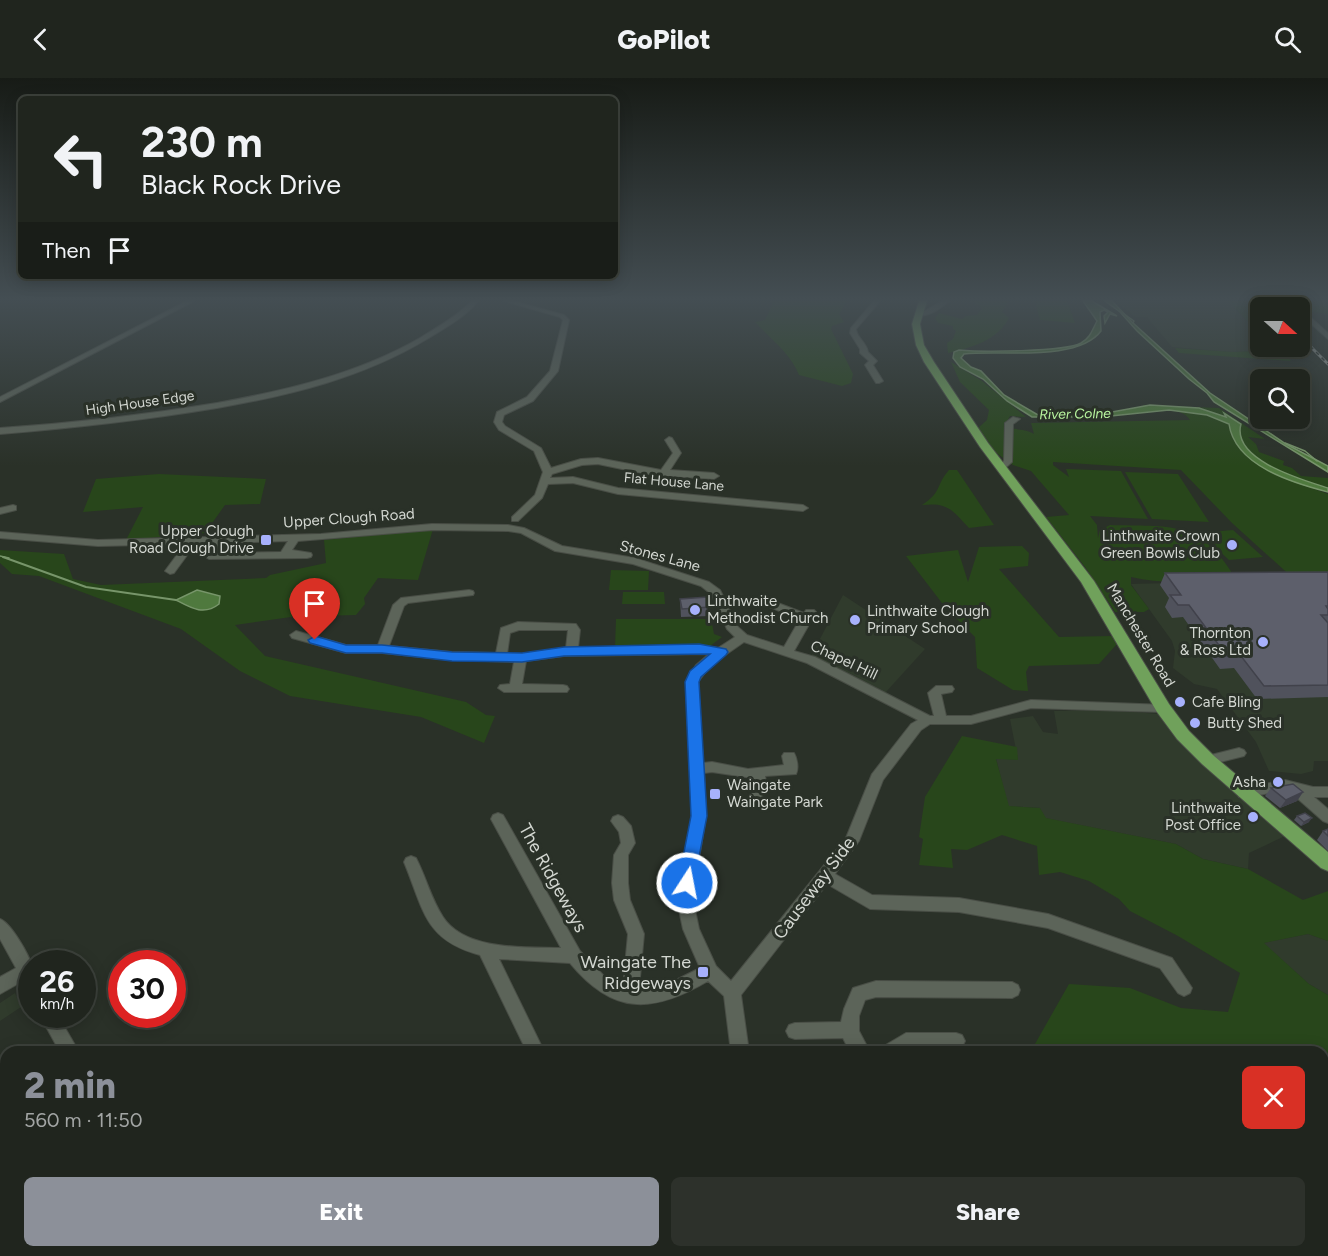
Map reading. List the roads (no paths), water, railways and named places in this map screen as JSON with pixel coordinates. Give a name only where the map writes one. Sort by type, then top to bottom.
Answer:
[{"type":"main road","name":"Manchester Road","points":[[926,356],[1001,467],[1087,581],[1163,708],[1183,735],[1244,793],[1328,863]]},
{"type":"street","points":[[0,400],[85,356]]},
{"type":"street","name":"High House Edge","points":[[0,431],[162,416],[331,382],[370,368],[392,356]]},
{"type":"street","points":[[511,523],[539,496],[547,477],[537,450],[502,428],[498,422],[500,414],[530,399],[554,371],[557,356]]},
{"type":"street","points":[[868,356],[873,360],[869,365],[879,381]]},
{"type":"street","points":[[1001,467],[1008,462],[1009,423],[1016,419]]},
{"type":"street","points":[[664,473],[677,453],[669,440]]},
{"type":"street","points":[[547,477],[581,462],[598,461],[664,473],[714,476]]},
{"type":"street","name":"Flat House Lane","points":[[547,477],[571,478],[598,488],[618,491],[803,508]]},
{"type":"street","points":[[0,511],[13,508]]},
{"type":"street","name":"Upper Clough Road","points":[[0,535],[98,543],[295,538],[511,523]]},
{"type":"street","name":"Stones Lane","points":[[511,523],[559,549],[635,561],[705,584],[716,592],[733,630],[742,639]]},
{"type":"street","points":[[218,539],[209,556],[284,555],[295,538]]},
{"type":"street","points":[[170,571],[193,540]]},
{"type":"street","points":[[288,552],[291,555],[307,555]]},
{"type":"street","points":[[382,649],[399,605],[405,600],[469,593]]},
{"type":"street","points":[[758,599],[809,615],[787,653]]},
{"type":"street","points":[[493,629],[518,626],[572,627],[574,630],[572,652]]},
{"type":"street","points":[[501,657],[507,629]]},
{"type":"street","points":[[296,635],[346,649],[382,649],[452,656],[521,657],[572,652],[699,649],[722,652]]},
{"type":"street","points":[[739,1046],[732,993],[710,971],[691,929],[686,906],[687,883],[699,816],[692,682],[695,675],[722,652],[742,639]]},
{"type":"street","name":"Chapel Hill","points":[[742,639],[811,660],[928,722]]},
{"type":"street","points":[[521,657],[509,688],[563,689]]},
{"type":"street","points":[[948,689],[940,689],[934,693],[928,722],[971,720],[1031,704],[1163,708]]},
{"type":"street","name":"Causeway Side","points":[[732,993],[852,841],[877,778],[928,722]]},
{"type":"street","points":[[1208,760],[1239,753]]},
{"type":"street","points":[[698,768],[712,767],[748,774],[792,775],[789,756]]},
{"type":"street","points":[[757,796],[760,784],[758,773]]},
{"type":"street","points":[[1244,793],[1285,785],[1328,792]]},
{"type":"street","points":[[1293,788],[1328,817]]},
{"type":"street","name":"The Ridgeways","points":[[498,819],[574,956],[608,989],[630,996],[659,995],[693,981],[710,971]]},
{"type":"street","points":[[618,821],[626,830],[628,843],[621,855],[622,900],[636,934],[630,996]]},
{"type":"street","name":"The Ridgeways","points":[[411,862],[441,927],[450,937],[486,950],[574,956]]},
{"type":"street","points":[[825,876],[870,902],[959,905],[1048,921],[1166,963],[1184,988]]},
{"type":"street","points":[[3,937],[18,960]]},
{"type":"street","points":[[486,950],[532,1045]]},
{"type":"street","points":[[0,986],[18,980]]},
{"type":"street","points":[[857,1046],[848,1030],[851,1008],[859,994],[876,989],[1012,990]]},
{"type":"street","points":[[56,1028],[67,1046]]},
{"type":"street","points":[[795,1031],[848,1030]]},
{"type":"street","points":[[899,1046],[906,1041],[956,1041]]},
{"type":"waterway","points":[[1285,443],[1305,451],[1317,461]]},
{"type":"waterway","points":[[0,556],[9,558]]},
{"type":"waterway","points":[[3,557],[86,587],[176,600]]},
{"type":"railway","points":[[1320,356],[1328,364]]},
{"type":"place","name":"Upper Clough Road Clough Drive","points":[[266,540]]},
{"type":"place","name":"Linthwaite Crown Green Bowls Club","points":[[1232,545]]},
{"type":"place","name":"Linthwaite Methodist Church","points":[[695,610]]},
{"type":"place","name":"Linthwaite Clough Primary School","points":[[855,620]]},
{"type":"place","name":"Thornton & Ross Ltd","points":[[1263,642]]},
{"type":"place","name":"Cafe Bling","points":[[1180,702]]},
{"type":"place","name":"Butty Shed","points":[[1195,723]]},
{"type":"place","name":"Asha","points":[[1278,782]]},
{"type":"place","name":"Waingate Waingate Park","points":[[715,794]]},
{"type":"place","name":"Linthwaite Post Office","points":[[1253,817]]},
{"type":"place","name":"Waingate The Ridgeways","points":[[703,972]]},
{"type":"water label","name":"River Colne","points":[[1075,414]]}]
